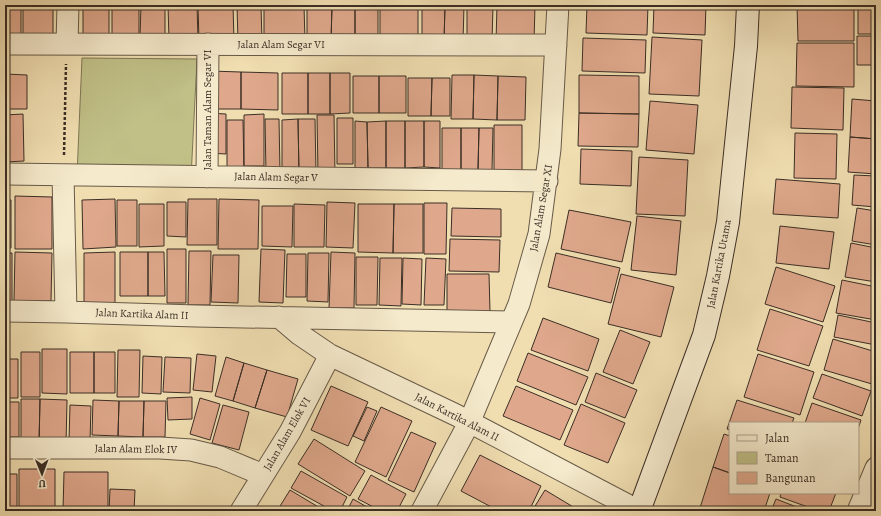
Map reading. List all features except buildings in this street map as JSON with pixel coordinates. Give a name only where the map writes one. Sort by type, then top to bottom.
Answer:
[{"type":"main road","name":"Jalan Kartika Utama","points":[[639,511],[704,335],[718,276],[728,222],[746,46],[748,5]]},
{"type":"street","points":[[67,44],[68,5]]},
{"type":"street","name":"Jalan Alam Segar XI","points":[[422,511],[469,423],[519,304],[538,234],[547,181],[550,148],[558,5]]},
{"type":"street","name":"Jalan Alam Segar VI","points":[[5,44],[556,45]]},
{"type":"street","name":"Jalan Taman Alam Segar VI","points":[[207,176],[208,44]]},
{"type":"street","name":"Jalan Alam Segar V","points":[[5,174],[547,181]]},
{"type":"street","points":[[63,175],[66,312]]},
{"type":"street","name":"Jalan Kartika Alam II","points":[[5,311],[511,322]]},
{"type":"street","name":"Jalan Kartika Alam II","points":[[279,317],[299,334],[330,355],[456,415],[639,511]]},
{"type":"street","name":"Jalan Alam Elok VI","points":[[241,511],[290,432],[330,355]]},
{"type":"street","name":"Jalan Alam Elok IV","points":[[5,448],[160,448],[191,450],[220,456],[263,475]]},
{"type":"street","points":[[858,511],[876,468]]},
{"type":"path","points":[[63,175],[67,44]]},
{"type":"green space","points":[[82,58],[197,59],[191,178],[77,175]]}]
